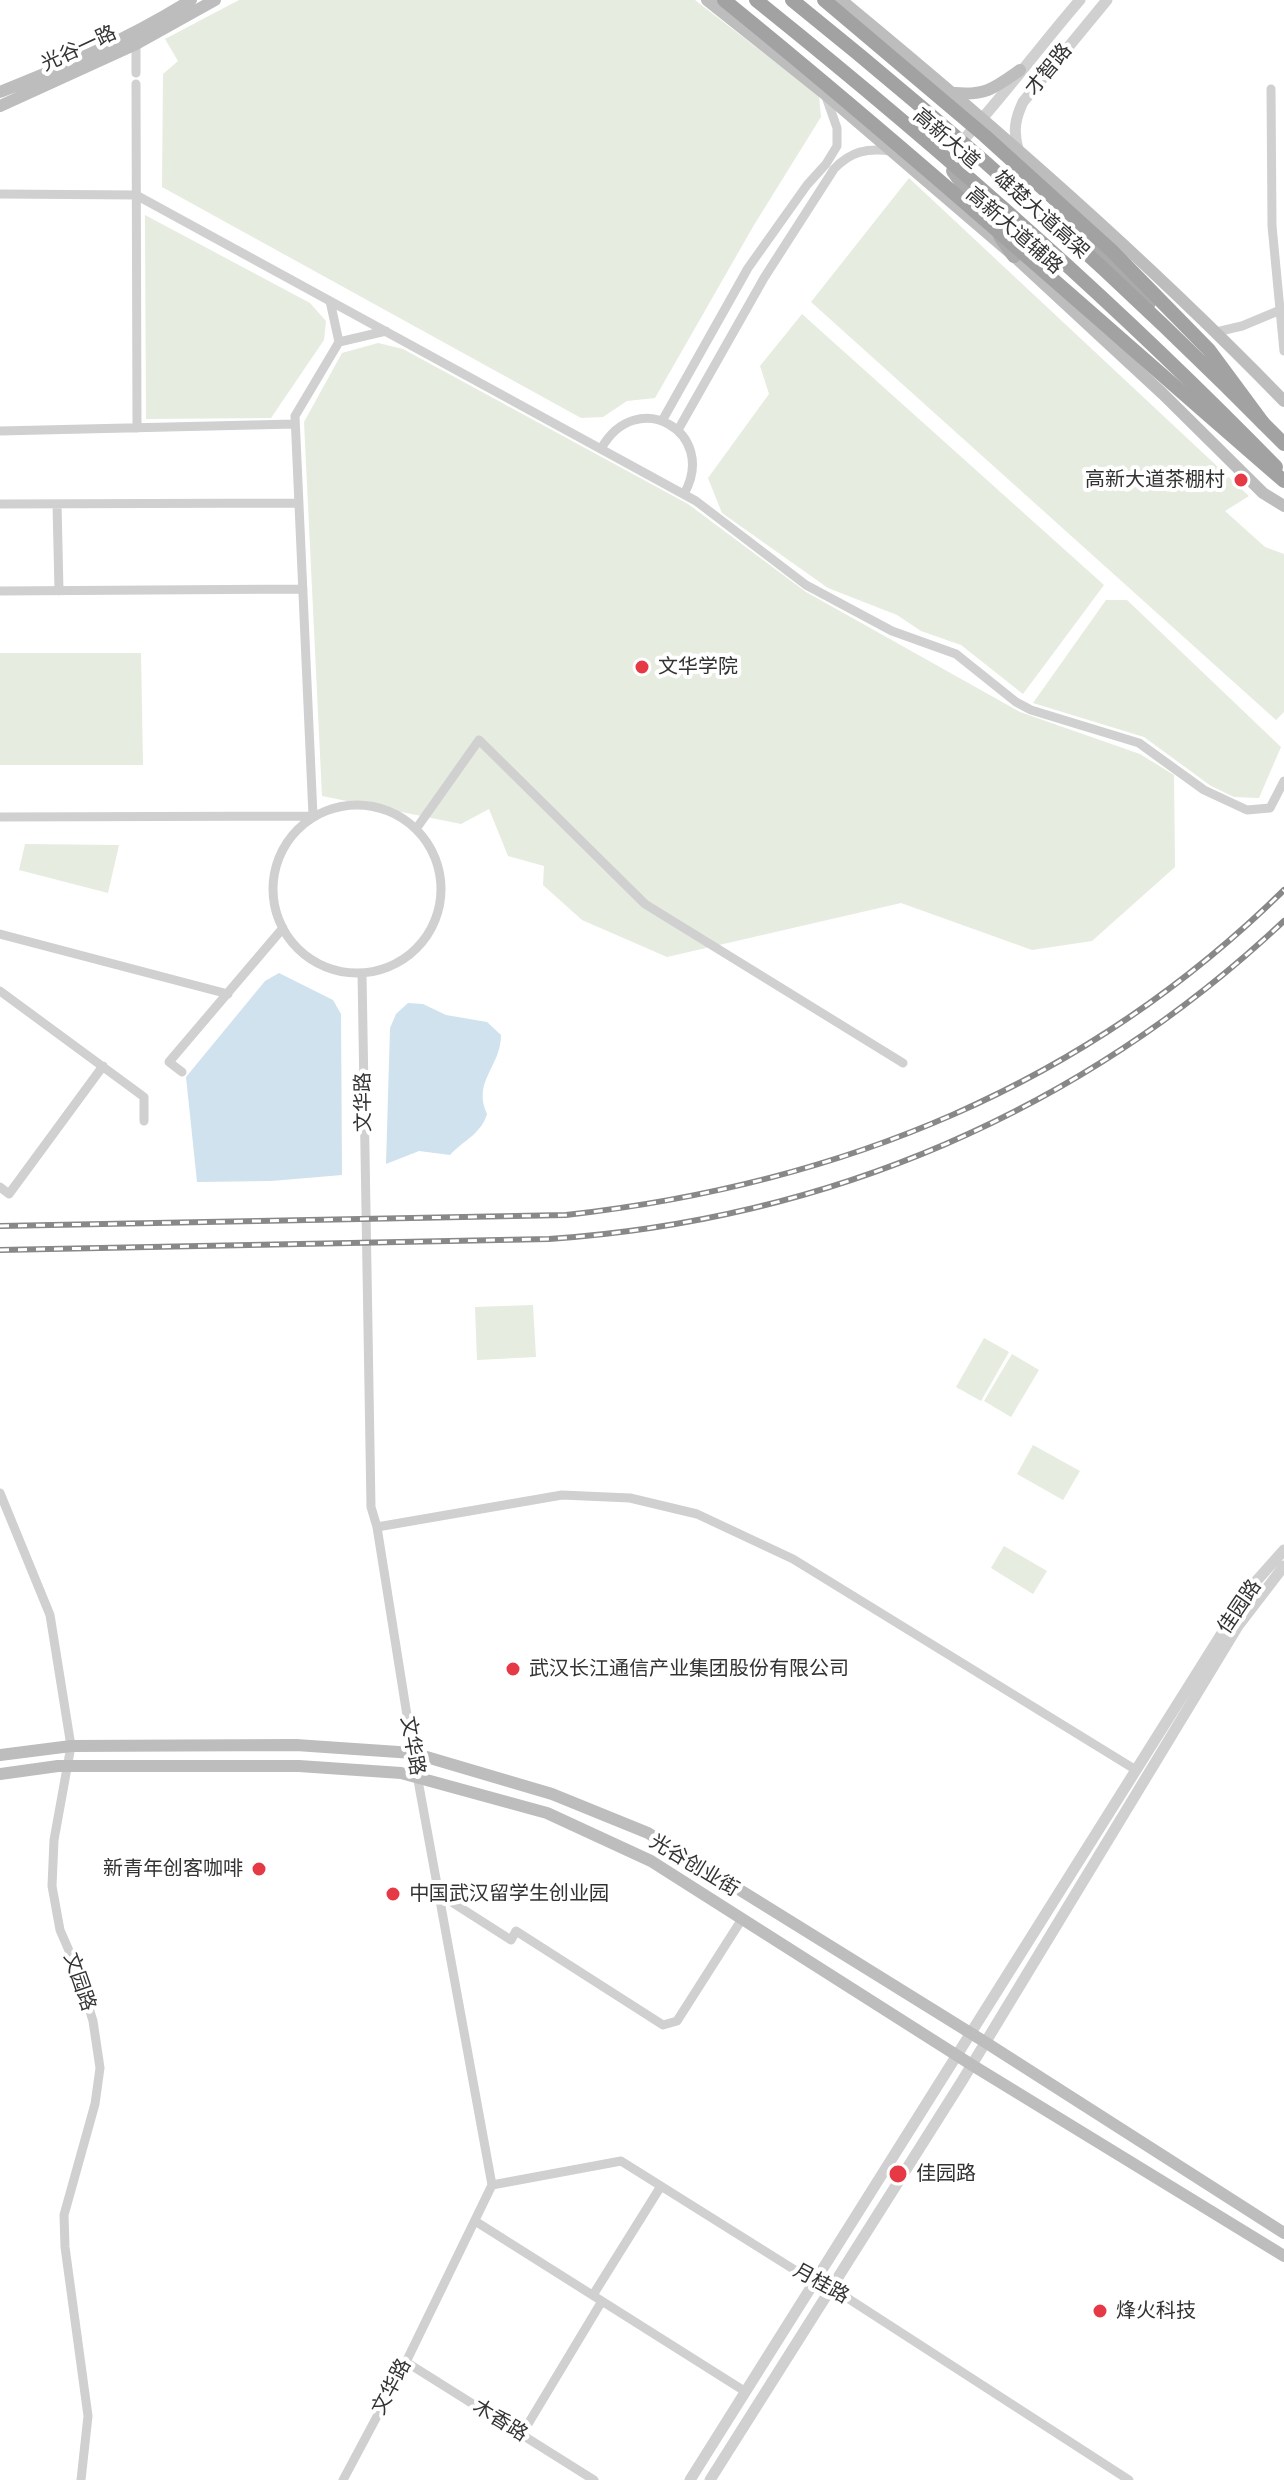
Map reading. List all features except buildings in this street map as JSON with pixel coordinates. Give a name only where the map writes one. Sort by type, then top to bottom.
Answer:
[{"type":"highway","points":[[724,0],[943,182],[1284,482]]},
{"type":"highway","name":"雄楚大道高架","points":[[756,0],[882,103],[1043,243],[1138,330],[1284,475]]},
{"type":"highway","name":"雄楚大道高架","points":[[792,0],[1057,227],[1157,319],[1284,444]]},
{"type":"highway","points":[[824,0],[943,99],[1112,251],[1209,350],[1263,423]]},
{"type":"main road","name":"光谷一路","points":[[0,92],[110,44],[191,0]]},
{"type":"main road","name":"光谷一路","points":[[0,106],[136,44],[215,0]]},
{"type":"main road","name":"高新大道辅路","points":[[707,0],[825,94],[1014,256],[1163,394],[1263,493],[1284,506]]},
{"type":"main road","name":"高新大道","points":[[747,0],[953,171],[1135,336],[1284,482]]},
{"type":"main road","name":"高新大道","points":[[801,0],[966,137],[1105,261],[1284,434]]},
{"type":"main road","points":[[841,0],[1018,149],[1216,332],[1284,401]]},
{"type":"main road","points":[[954,93],[973,95],[991,90],[1020,70]]},
{"type":"main road","points":[[953,171],[1014,256]]},
{"type":"main road","name":"光谷创业街","points":[[0,1755],[71,1746],[296,1745],[413,1753],[552,1794],[648,1833],[985,2042],[1284,2233]]},
{"type":"main road","name":"光谷创业街","points":[[0,1774],[68,1766],[299,1766],[401,1773],[547,1813],[651,1861],[972,2065],[1284,2256]]},
{"type":"street","name":"才智路","points":[[966,137],[1080,0]]},
{"type":"street","name":"才智路","points":[[1018,149],[1014,132],[1023,102],[1107,0]]},
{"type":"street","points":[[136,44],[137,428]]},
{"type":"street","points":[[1271,89],[1272,226],[1284,351]]},
{"type":"street","points":[[662,421],[753,259],[837,146],[837,128],[825,94]]},
{"type":"street","points":[[678,430],[764,278],[834,169],[845,157],[858,152],[872,149],[892,151]]},
{"type":"street","points":[[0,194],[136,195],[684,494],[806,585],[892,631],[956,654],[1016,702],[1031,710],[1139,743],[1204,790],[1247,810],[1270,808],[1284,781]]},
{"type":"street","points":[[313,816],[295,416],[339,342],[330,301]]},
{"type":"street","points":[[1216,332],[1242,326],[1278,311]]},
{"type":"street","points":[[339,342],[386,331]]},
{"type":"street","points":[[601,449],[613,431],[626,422],[641,418],[662,421],[678,430],[688,444],[693,460],[692,477],[684,494]]},
{"type":"street","points":[[0,431],[295,424]]},
{"type":"street","points":[[0,504],[299,503]]},
{"type":"street","points":[[57,504],[59,591]]},
{"type":"street","points":[[0,591],[303,589]]},
{"type":"street","points":[[416,829],[479,740],[645,904],[903,1063]]},
{"type":"street","points":[[367,805],[394,813],[416,829],[433,851],[441,878],[440,906],[436,918],[430,932],[413,953],[389,967],[362,973],[334,970],[309,958],[288,939],[276,914],[272,886],[278,859],[292,834],[313,816],[339,806],[367,805]]},
{"type":"street","points":[[0,817],[313,816]]},
{"type":"street","points":[[182,1072],[169,1062],[283,928]]},
{"type":"street","points":[[0,934],[228,994]]},
{"type":"street","name":"文华路","points":[[343,2480],[406,2362],[492,2185],[371,1507],[362,973]]},
{"type":"street","points":[[0,991],[144,1097],[144,1121]]},
{"type":"street","points":[[0,1187],[9,1194],[103,1066]]},
{"type":"street","name":"文园路","points":[[0,1493],[50,1615],[71,1746],[54,1840],[52,1886],[60,1930],[77,1969],[93,2021],[100,2068],[95,2104],[64,2215],[65,2247],[88,2416],[81,2480]]},
{"type":"street","points":[[377,1527],[562,1495],[630,1498],[697,1514],[793,1559],[1136,1770]]},
{"type":"street","name":"佳园路","points":[[690,2480],[1251,1587],[1284,1550]]},
{"type":"street","name":"佳园路","points":[[710,2480],[972,2065],[1238,1626],[1284,1566]]},
{"type":"street","points":[[439,1894],[511,1940],[516,1931],[663,2025],[677,2021],[742,1919]]},
{"type":"street","name":"月桂路","points":[[492,2185],[621,2161],[798,2272],[831,2287],[1129,2480]]},
{"type":"street","points":[[522,2434],[661,2186]]},
{"type":"street","points":[[475,2221],[746,2392]]},
{"type":"street","name":"木香路","points":[[406,2362],[594,2480]]},
{"type":"shaded area","points":[[239,0],[695,0],[819,96],[821,117],[754,225],[655,398],[627,401],[603,417],[581,418],[162,187],[163,74],[178,61],[165,39]]},
{"type":"shaded area","points":[[909,178],[1249,496],[1225,511],[1265,547],[1284,554],[1284,712],[1276,720],[811,302]]},
{"type":"shaded area","points":[[145,215],[310,303],[326,321],[324,340],[271,418],[146,419]]},
{"type":"shaded area","points":[[802,314],[1104,585],[1023,694],[961,645],[921,631],[897,615],[828,588],[722,513],[708,478],[769,394],[760,366]]},
{"type":"shaded area","points":[[378,343],[403,349],[688,504],[806,592],[1020,712],[1140,754],[1174,775],[1175,867],[1092,941],[1032,950],[901,903],[667,957],[582,920],[543,885],[544,866],[508,856],[489,809],[461,824],[322,796],[304,422],[342,353]]},
{"type":"shaded area","points":[[1106,600],[1127,600],[1281,747],[1259,798],[1234,797],[1211,786],[1144,737],[1033,703]]},
{"type":"shaded area","points":[[0,653],[141,653],[143,765],[0,765]]},
{"type":"shaded area","points":[[25,844],[119,845],[108,893],[19,870]]},
{"type":"shaded area","points":[[533,1305],[536,1357],[477,1360],[475,1307]]},
{"type":"shaded area","points":[[984,1338],[1009,1352],[981,1401],[956,1387]]},
{"type":"shaded area","points":[[1012,1354],[1039,1370],[1011,1417],[984,1401]]},
{"type":"shaded area","points":[[1033,1445],[1080,1471],[1063,1500],[1017,1474]]},
{"type":"shaded area","points":[[1004,1546],[1047,1571],[1033,1594],[991,1568]]},
{"type":"water","points":[[279,973],[333,1000],[341,1014],[342,1175],[271,1181],[197,1182],[186,1077],[265,981]]},
{"type":"water","points":[[408,1003],[423,1004],[446,1015],[487,1022],[501,1035],[500,1046],[483,1092],[487,1114],[476,1132],[450,1155],[419,1151],[386,1164],[390,1028],[396,1014]]},
{"type":"railway","points":[[0,1226],[566,1215],[668,1200],[766,1179],[862,1150],[954,1114],[1042,1071],[1127,1019],[1207,959],[1284,890]]},
{"type":"railway","points":[[0,1250],[549,1239],[652,1228],[753,1208],[850,1180],[945,1144],[1036,1101],[1123,1049],[1206,989],[1284,921]]},
{"type":"place","name":"高新大道茶棚村","points":[[1241,480]]},
{"type":"place","name":"文华学院","points":[[642,667]]},
{"type":"place","name":"武汉长江通信产业集团股份有限公司","points":[[513,1669]]},
{"type":"place","name":"新青年创客咖啡","points":[[259,1869]]},
{"type":"place","name":"中国武汉留学生创业园","points":[[393,1894]]},
{"type":"place","name":"佳园路","points":[[898,2174]]},
{"type":"place","name":"烽火科技","points":[[1100,2311]]}]
